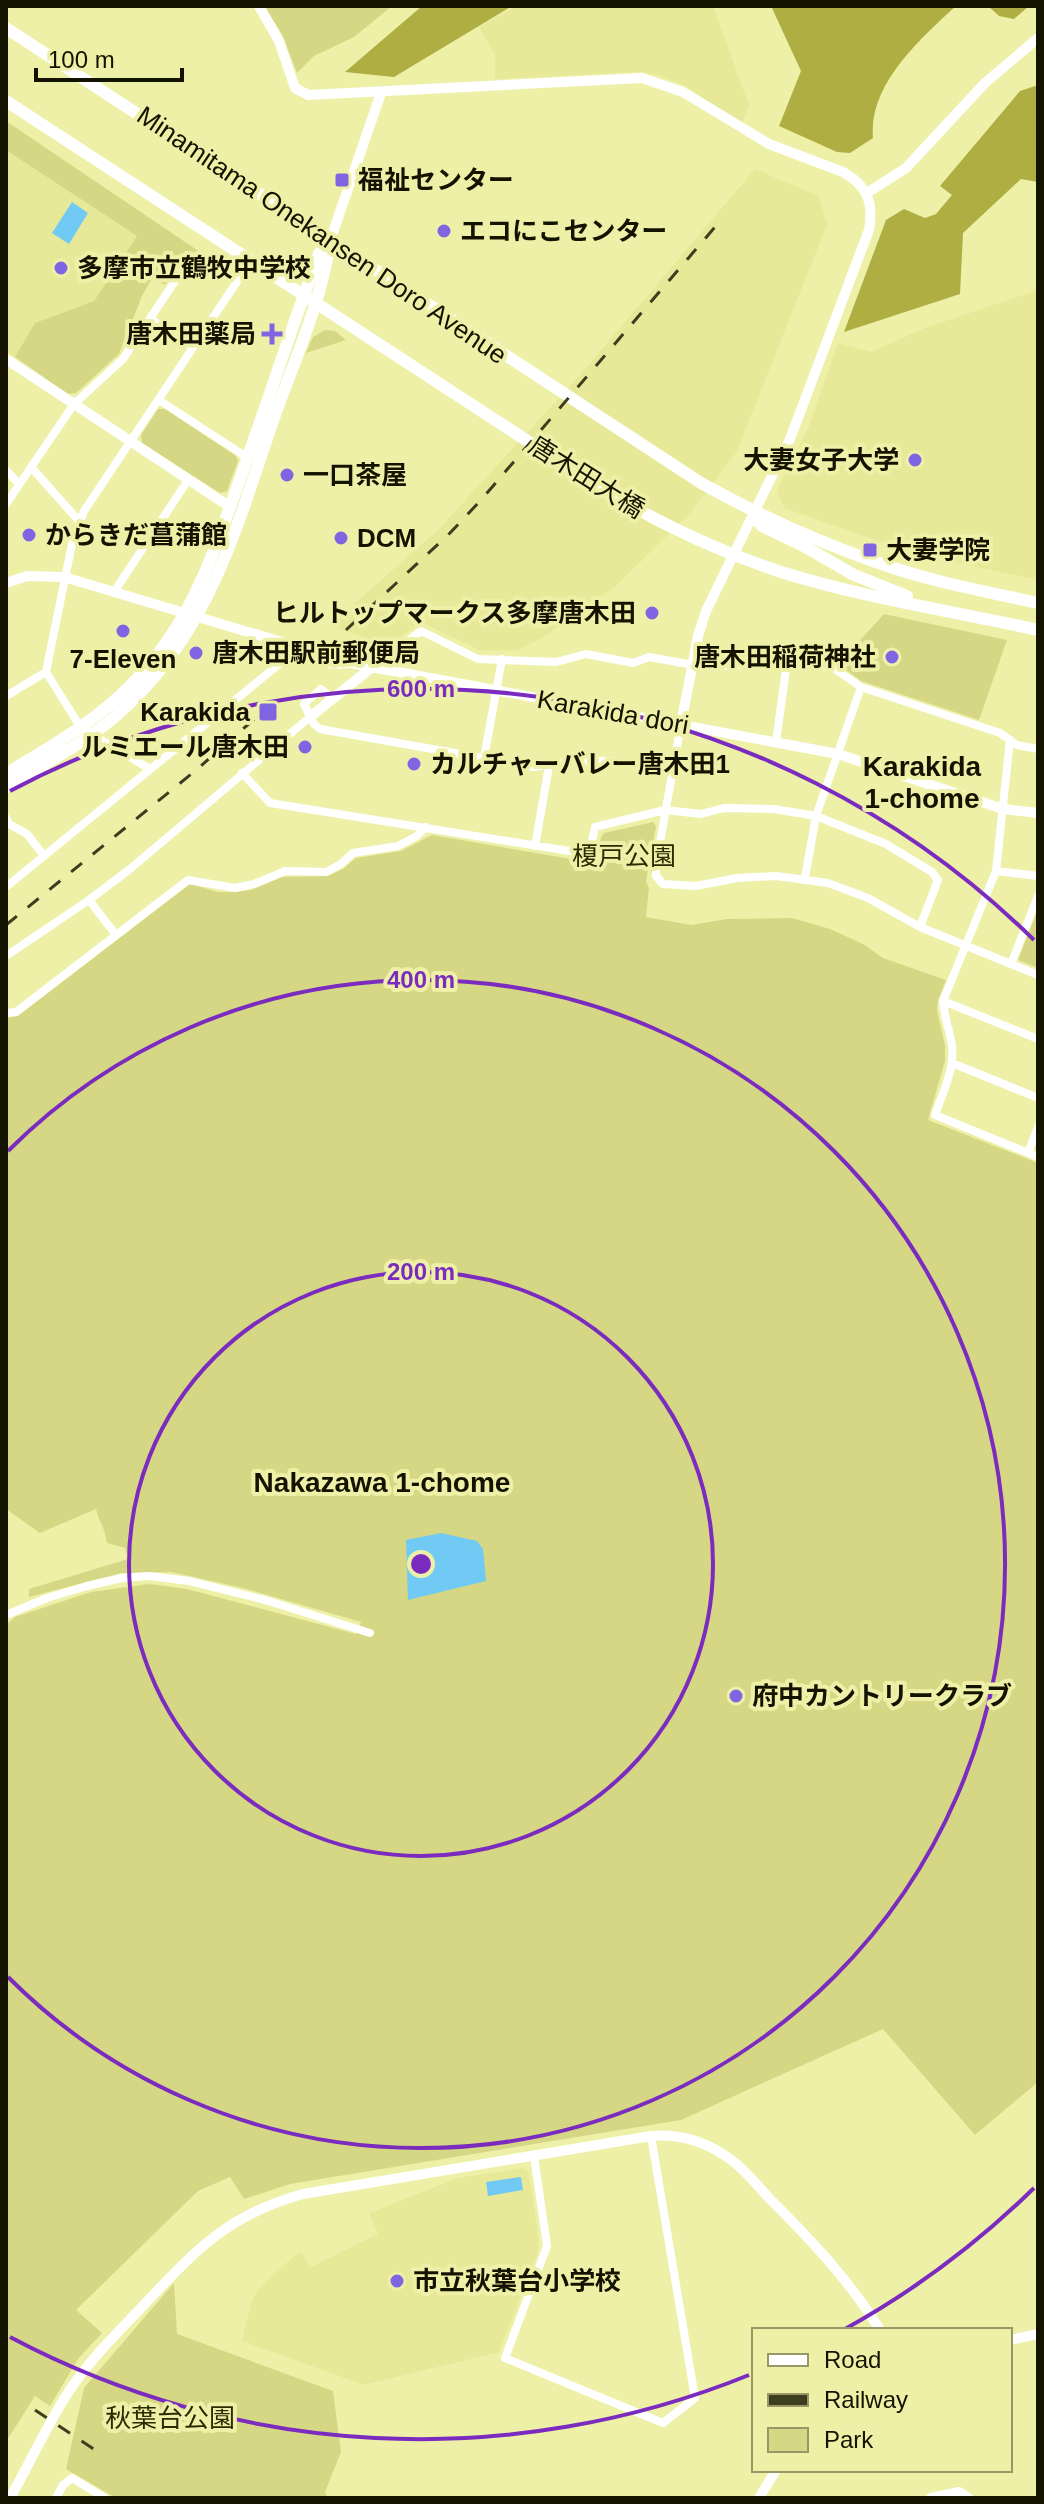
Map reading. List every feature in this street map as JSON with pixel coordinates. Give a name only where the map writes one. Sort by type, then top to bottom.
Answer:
[{"type":"main road","name":"Minamitama Onekansen Doro Avenue","points":[[6,28],[651,453],[754,511]]},
{"type":"main road","points":[[6,101],[309,298]]},
{"type":"main road","points":[[192,616],[330,241]]},
{"type":"main road","points":[[6,787],[139,693],[172,655],[221,568],[309,298]]},
{"type":"main road","name":"唐木田大橋","points":[[309,298],[618,499],[732,554]]},
{"type":"main road","points":[[754,511],[877,563],[945,583],[1038,603]]},
{"type":"main road","points":[[754,511],[762,526],[854,575],[940,609]]},
{"type":"main road","points":[[732,554],[814,581],[1038,630]]},
{"type":"main road","points":[[6,774],[86,731]]},
{"type":"street","points":[[259,6],[279,41],[295,88],[301,93],[381,93],[642,78],[683,92],[769,144],[843,172],[867,193],[871,207],[869,230],[809,395],[706,611],[692,665],[656,871],[663,884],[696,886],[737,878],[776,876],[805,878],[848,889],[920,927],[1038,975]]},
{"type":"street","points":[[867,193],[906,168],[985,83],[1038,38]]},
{"type":"street","points":[[330,241],[381,93]]},
{"type":"street","points":[[6,504],[74,404],[123,359],[189,260],[201,257],[223,261],[242,274],[79,521],[64,577],[46,672],[86,731],[150,769]]},
{"type":"street","points":[[151,319],[193,348]]},
{"type":"street","points":[[6,359],[230,507]]},
{"type":"street","points":[[159,400],[248,458]]},
{"type":"street","points":[[31,467],[79,521]]},
{"type":"street","points":[[6,470],[19,484]]},
{"type":"street","points":[[114,592],[188,480]]},
{"type":"street","name":"Karakida dori","points":[[6,583],[27,576],[64,577],[363,666],[838,754],[1003,809],[1038,813]]},
{"type":"street","points":[[6,956],[89,900],[170,837],[332,698],[363,666],[421,631],[478,659],[556,662],[586,654],[633,663],[649,657],[704,667],[787,662],[832,667],[861,687],[1000,733],[1017,745],[1038,749]]},
{"type":"street","points":[[6,887],[283,661],[294,647]]},
{"type":"street","points":[[484,758],[502,659]]},
{"type":"street","points":[[776,742],[787,662]]},
{"type":"street","points":[[6,696],[46,672]]},
{"type":"street","points":[[805,878],[816,816],[861,687]]},
{"type":"street","points":[[310,717],[320,729],[533,767],[576,761],[616,761],[673,772]]},
{"type":"street","points":[[1010,740],[996,871],[943,1001],[952,1063],[935,1115],[1038,1157]]},
{"type":"street","points":[[535,846],[549,766]]},
{"type":"street","points":[[242,773],[270,803],[582,853],[590,850],[595,827],[665,810],[701,814],[724,808],[774,809],[816,816],[886,844],[932,872],[938,880],[920,927]]},
{"type":"street","points":[[6,818],[9,824],[27,834],[44,856]]},
{"type":"street","points":[[6,1013],[16,1012],[188,880],[235,888],[285,871],[326,872],[353,853],[398,846],[426,827]]},
{"type":"street","points":[[996,871],[1038,876]]},
{"type":"street","points":[[1011,964],[1038,896]]},
{"type":"street","points":[[89,900],[116,935]]},
{"type":"street","points":[[943,1001],[1038,1039]]},
{"type":"street","points":[[952,1063],[1038,1098]]},
{"type":"street","points":[[1028,1153],[1038,1127]]},
{"type":"street","points":[[6,1615],[87,1586],[149,1576],[189,1581],[344,1623],[370,1633]]},
{"type":"street","points":[[534,2156],[547,2246],[505,2358],[663,2423],[695,2398],[651,2136]]},
{"type":"street","points":[[10,2498],[64,2399],[84,2370],[194,2253],[223,2228],[268,2204],[303,2194],[651,2136],[690,2139],[732,2160],[829,2260],[879,2328]]},
{"type":"street","points":[[1012,2340],[1038,2334]]},
{"type":"street","points":[[759,2498],[775,2472]]},
{"type":"street","points":[[56,2498],[63,2485],[72,2478],[105,2498]]},
{"type":"street","points":[[931,2498],[959,2492],[968,2498]]},
{"type":"shaded area","points":[[422,6],[512,6],[394,77],[345,72]]},
{"type":"shaded area","points":[[516,6],[713,6],[749,105],[742,124],[683,85],[658,75],[641,72],[495,79],[495,55],[479,27]]},
{"type":"shaded area","points":[[771,6],[956,6],[899,64],[879,100],[873,138],[850,153],[837,152],[779,126],[801,71]]},
{"type":"shaded area","points":[[988,6],[1029,6],[1014,19],[999,16]]},
{"type":"shaded area","points":[[1038,85],[1038,182],[1021,179],[963,233],[960,294],[844,332],[886,220],[904,209],[925,218],[936,214],[952,195],[940,186],[1020,91]]},
{"type":"shaded area","name":"多摩市立鶴牧中学校","points":[[6,150],[137,236],[94,301],[35,323],[15,357],[6,351]]},
{"type":"shaded area","points":[[755,169],[819,196],[827,225],[736,453],[692,511],[615,587],[542,638],[516,651],[479,650],[421,622],[389,645],[329,626],[437,531],[580,375]]},
{"type":"shaded area","name":"大妻女子大学","points":[[1038,290],[1038,580],[890,545],[784,508],[777,490],[808,429],[838,343],[871,352],[925,328]]},
{"type":"shaded area","name":"市立秋葉台小学校","points":[[523,2168],[529,2173],[539,2241],[537,2255],[499,2352],[364,2385],[242,2341],[251,2303],[259,2289],[295,2255],[302,2252],[309,2268],[378,2234],[369,2213],[458,2178]]},
{"type":"green space","points":[[264,6],[392,6],[354,37],[314,56],[297,73],[282,34]]},
{"type":"green space","points":[[6,121],[200,252],[188,253],[165,285],[152,278],[119,354],[76,393],[68,394],[15,357],[35,323],[94,301],[137,236],[6,150]]},
{"type":"green space","points":[[325,330],[335,331],[346,340],[306,353],[313,337]]},
{"type":"green space","points":[[158,409],[165,409],[236,456],[238,461],[227,491],[220,493],[142,443],[141,435]]},
{"type":"green space","points":[[884,614],[1007,640],[979,720],[861,681],[838,664]]},
{"type":"green space","name":"府中カントリークラブ","points":[[653,822],[656,826],[646,882],[649,888],[646,917],[691,925],[727,919],[792,918],[830,929],[863,944],[883,958],[946,980],[937,1011],[945,1045],[945,1061],[928,1120],[1038,1163],[1038,2082],[975,2135],[883,2029],[681,2120],[290,2184],[244,2199],[230,2177],[198,2191],[76,2310],[102,2333],[78,2359],[50,2406],[35,2396],[6,2438],[6,1625],[15,1617],[91,1592],[149,1584],[187,1589],[356,1634],[361,1622],[243,1588],[171,1572],[121,1573],[29,1597],[29,1589],[128,1559],[125,1548],[107,1543],[96,1509],[40,1533],[6,1509],[6,1018],[18,1016],[190,884],[218,892],[236,892],[251,890],[282,877],[328,876],[356,858],[401,851],[432,835],[594,863],[604,833]]},
{"type":"green space","points":[[1038,909],[1038,968],[1018,960]]},
{"type":"green space","name":"秋葉台公園","points":[[174,2283],[177,2334],[333,2391],[341,2452],[325,2492],[328,2498],[116,2498],[66,2469],[84,2388]]},
{"type":"water","points":[[72,202],[88,213],[69,244],[52,233]]},
{"type":"water","points":[[441,1533],[477,1541],[483,1549],[486,1581],[408,1600],[406,1540]]},
{"type":"water","points":[[521,2177],[523,2190],[488,2196],[486,2182]]},
{"type":"railway","points":[[346,630],[481,500],[715,227]]},
{"type":"railway","points":[[6,925],[259,715]]},
{"type":"railway","points":[[35,2410],[95,2450]]},
{"type":"place","name":"福祉センター","points":[[342,180]]},
{"type":"place","name":"エコにこセンター","points":[[444,231]]},
{"type":"place","name":"多摩市立鶴牧中学校","points":[[61,268]]},
{"type":"place","name":"唐木田薬局","points":[[272,334]]},
{"type":"place","name":"大妻女子大学","points":[[915,460]]},
{"type":"place","name":"一口茶屋","points":[[287,475]]},
{"type":"place","name":"からきだ菖蒲館","points":[[29,535]]},
{"type":"place","name":"DCM","points":[[341,538]]},
{"type":"place","name":"大妻学院","points":[[870,550]]},
{"type":"place","name":"ヒルトップマークス多摩唐木田","points":[[652,613]]},
{"type":"place","name":"7-Eleven","points":[[123,631]]},
{"type":"place","name":"唐木田駅前郵便局","points":[[196,653]]},
{"type":"place","name":"唐木田稲荷神社","points":[[892,657]]},
{"type":"place","name":"Karakida","points":[[268,712]]},
{"type":"place","name":"ルミエール唐木田","points":[[305,747]]},
{"type":"place","name":"カルチャーバレー唐木田1","points":[[414,764]]},
{"type":"place","name":"府中カントリークラブ","points":[[736,1696]]},
{"type":"place","name":"市立秋葉台小学校","points":[[397,2281]]},
{"type":"district","name":"Karakida 1-chome","points":[[922,782]]},
{"type":"district","name":"Nakazawa 1-chome","points":[[382,1482]]},
{"type":"park label","name":"榎戸公園","points":[[624,856]]}]
